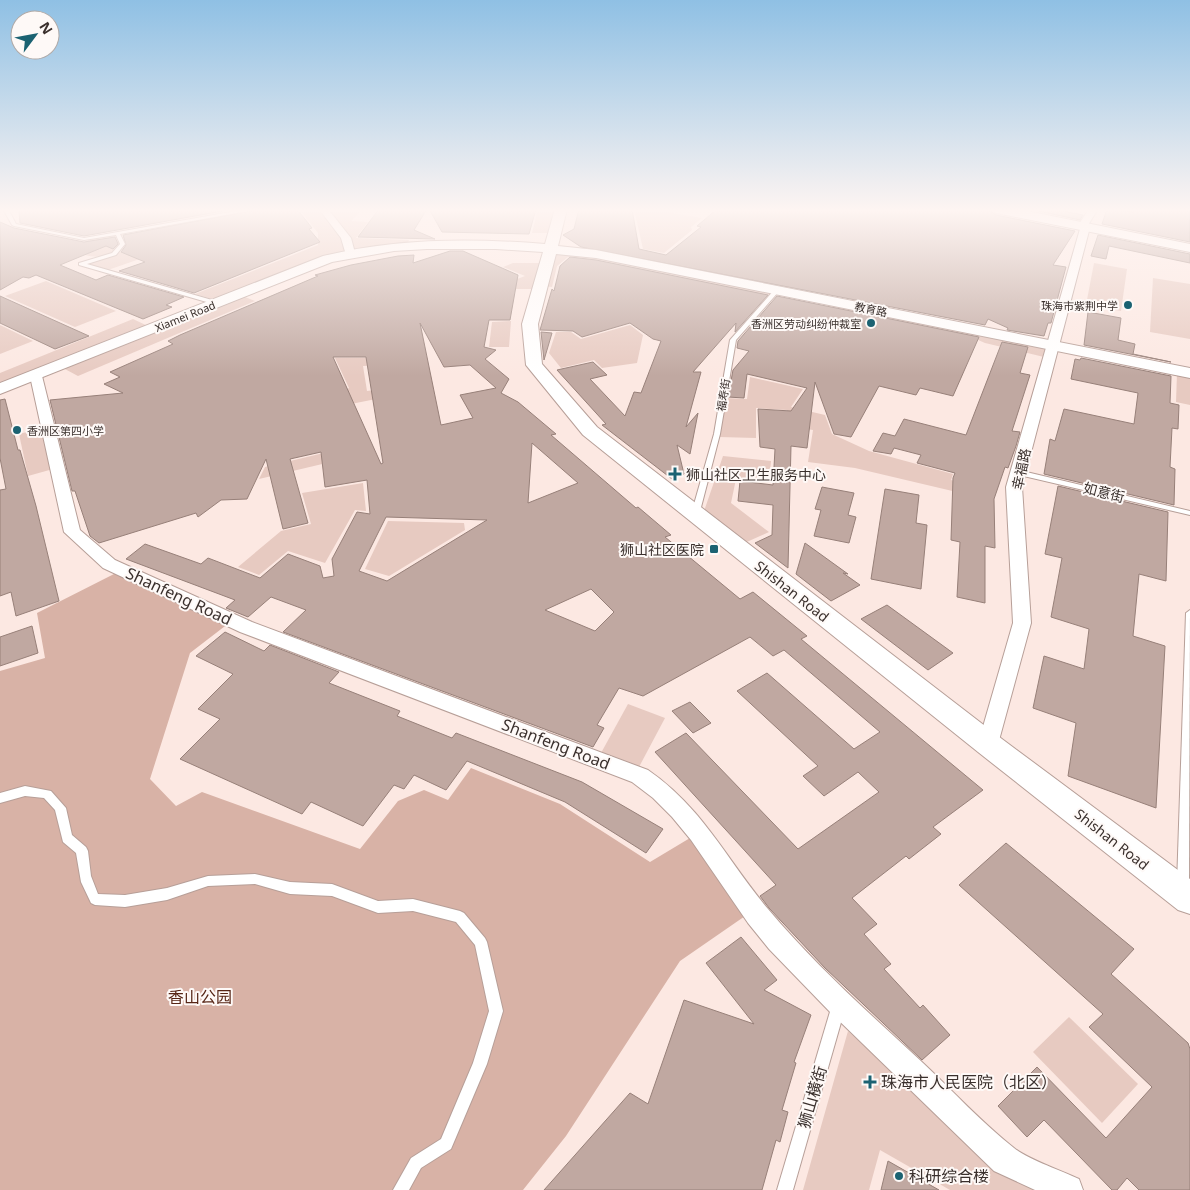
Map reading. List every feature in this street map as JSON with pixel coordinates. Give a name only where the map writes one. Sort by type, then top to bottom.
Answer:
[{"type":"street","name":"Xiamei Road","points":[[0,389],[314,265]]},
{"type":"street","name":"Shishan Road","points":[[546,265],[530,324],[534,365],[590,431],[988,744],[1186,896]]},
{"type":"street","name":"教育路","points":[[649,265],[1190,372]]},
{"type":"street","name":"幸福路","points":[[988,744],[1022,622],[1014,487],[1073,265]]},
{"type":"street","name":"Shanfeng Road","points":[[36,376],[72,532],[109,564],[246,627],[645,779],[680,810],[699,833],[762,921],[839,1004],[1006,1160],[1068,1190]]},
{"type":"lane","points":[[83,265],[217,303]]},
{"type":"lane","name":"福寿街","points":[[695,515],[717,434],[732,340],[777,290]]},
{"type":"lane","name":"如意街","points":[[1018,472],[1190,513]]},
{"type":"lane","points":[[1186,896],[1190,613]]},
{"type":"lane","points":[[0,798],[25,791],[47,794],[60,808],[67,838],[82,852],[83,868],[88,889],[96,899],[125,901],[167,894],[208,881],[255,879],[290,888],[332,890],[378,907],[413,905],[460,917],[481,942],[496,1012],[480,1064],[446,1144],[416,1163],[401,1190]]},
{"type":"lane","name":"狮山橫街","points":[[785,1190],[839,1004]]},
{"type":"shaded area","points":[[91,265],[124,265],[108,270]]},
{"type":"shaded area","points":[[269,265],[316,265],[219,301],[195,294]]},
{"type":"shaded area","points":[[509,265],[544,265],[537,289],[515,289],[504,284],[525,276],[503,267]]},
{"type":"shaded area","points":[[549,265],[559,265],[552,287],[544,286]]},
{"type":"shaded area","points":[[604,265],[634,265],[773,291],[764,301],[711,290],[713,287]]},
{"type":"shaded area","points":[[1094,265],[1127,269],[1121,311],[1086,305]]},
{"type":"shaded area","points":[[1153,278],[1190,284],[1190,339],[1150,332]]},
{"type":"shaded area","points":[[46,281],[116,311],[75,327],[5,296]]},
{"type":"shaded area","points":[[240,295],[255,301],[78,376],[63,368]]},
{"type":"shaded area","points":[[835,303],[1047,346],[1044,357],[985,343],[976,339],[830,309]]},
{"type":"shaded area","points":[[133,319],[152,328],[0,386],[0,373]]},
{"type":"shaded area","points":[[511,321],[509,347],[489,347],[492,322]]},
{"type":"shaded area","points":[[0,325],[33,341],[0,354]]},
{"type":"shaded area","points":[[630,325],[643,335],[637,363],[602,368],[594,360],[561,368],[549,353],[556,332],[571,332],[581,339]]},
{"type":"shaded area","points":[[335,358],[428,358],[427,363],[363,366],[367,391],[407,386],[376,399],[351,404],[345,391],[349,388]]},
{"type":"shaded area","points":[[1177,373],[1190,375],[1190,405],[1176,402]]},
{"type":"shaded area","points":[[750,377],[803,389],[791,407],[825,415],[832,434],[869,451],[953,474],[951,480],[984,490],[982,498],[855,468],[808,462],[813,430],[788,426],[787,410],[756,408],[756,438],[719,437],[725,398],[747,399]]},
{"type":"shaded area","points":[[43,428],[53,469],[28,476],[19,434]]},
{"type":"shaded area","points":[[332,451],[335,461],[259,479],[265,467]]},
{"type":"shaded area","points":[[723,456],[771,461],[769,482],[736,479],[731,503],[769,532],[740,545],[702,517]]},
{"type":"shaded area","points":[[363,483],[366,511],[355,510],[325,563],[288,551],[259,575],[238,567],[281,531],[311,524],[302,493]]},
{"type":"shaded area","points":[[388,521],[464,523],[465,530],[389,576],[365,569]]},
{"type":"shaded area","points":[[628,704],[665,718],[639,767],[601,753]]},
{"type":"shaded area","points":[[1069,1017],[1138,1084],[1102,1123],[1033,1052]]},
{"type":"shaded area","name":"珠海市人民医院（北区）","points":[[848,1031],[1004,1174],[1037,1190],[950,1190],[880,1150],[869,1190],[803,1190]]},
{"type":"green space","name":"香山公园","points":[[116,573],[229,623],[190,653],[150,779],[176,806],[202,792],[360,849],[398,801],[424,790],[448,800],[471,768],[560,804],[650,862],[690,838],[748,914],[680,961],[566,1136],[523,1190],[0,1190],[0,671],[45,658],[37,613]]},
{"type":"building","points":[[0,265],[61,265],[96,280],[108,275],[184,297],[166,305],[172,307],[143,319],[36,275],[29,278],[23,277],[0,290]]},
{"type":"building","points":[[138,265],[264,265],[194,293],[119,271]]},
{"type":"building","points":[[351,265],[494,265],[518,275],[510,320],[489,320],[484,347],[496,350],[485,359],[509,379],[501,393],[518,402],[556,434],[551,435],[636,508],[638,507],[671,535],[665,537],[740,599],[753,592],[807,636],[801,639],[983,790],[933,827],[941,834],[909,859],[906,856],[852,898],[877,924],[864,934],[891,964],[884,969],[920,1008],[923,1005],[950,1035],[922,1060],[825,968],[769,908],[760,896],[776,885],[655,752],[686,733],[798,849],[879,792],[858,772],[824,796],[803,776],[818,766],[737,691],[767,673],[854,749],[880,732],[784,650],[773,656],[750,637],[643,696],[619,688],[597,725],[604,728],[593,747],[283,632],[306,610],[271,597],[248,617],[226,608],[235,600],[126,559],[145,544],[201,564],[208,558],[260,578],[288,554],[320,566],[323,578],[334,576],[332,559],[357,512],[370,514],[367,480],[325,487],[321,452],[290,459],[308,523],[283,529],[266,459],[247,499],[221,500],[198,517],[196,513],[99,543],[90,536],[75,491],[72,491],[50,400],[123,393],[104,384],[120,377],[110,372],[173,344],[168,341],[180,335],[318,276],[315,275]],"holes":[[[420,323],[444,367],[470,365],[496,388],[460,395],[473,418],[441,425]],[[333,357],[366,357],[383,463],[381,464]],[[532,443],[578,483],[528,503]],[[386,517],[487,520],[387,581],[359,571]],[[591,589],[614,612],[595,631],[545,610]]]},
{"type":"building","points":[[618,265],[768,295],[735,332],[736,323],[693,372],[701,372],[686,427],[698,413],[690,454],[677,445],[684,474],[672,479],[602,425],[606,424],[557,370],[593,362],[607,375],[590,379],[625,416],[634,392],[641,393],[661,341],[653,339],[630,323],[582,337],[573,331],[540,330],[552,289],[554,291],[560,266]]},
{"type":"building","points":[[672,265],[1053,265],[1066,267],[1051,323],[1048,323],[1044,336],[1007,330],[1008,328],[988,319],[985,325]]},
{"type":"building","points":[[0,296],[89,336],[55,349],[0,323]]},
{"type":"building","points":[[777,296],[979,337],[953,396],[920,388],[916,395],[879,386],[851,437],[834,434],[815,382],[807,448],[791,446],[788,568],[755,543],[772,535],[773,505],[738,501],[740,481],[773,485],[775,449],[760,447],[758,409],[791,411],[807,388],[747,374],[744,398],[728,397],[733,370],[749,351],[737,348],[738,341]]},
{"type":"building","points":[[1088,312],[1121,318],[1118,340],[1135,344],[1133,354],[1171,362],[1084,345]]},
{"type":"building","points":[[541,332],[552,333],[544,360]]},
{"type":"building","points":[[1002,342],[1028,347],[1020,373],[1030,375],[1012,431],[1020,432],[1016,446],[1008,468],[1005,467],[994,499],[995,548],[985,546],[985,603],[957,597],[960,542],[951,540],[953,478],[955,473],[917,463],[921,455],[894,448],[891,454],[873,451],[883,433],[895,436],[904,419],[966,435]]},
{"type":"building","points":[[1081,358],[1171,376],[1170,403],[1179,405],[1178,429],[1172,428],[1170,467],[1175,469],[1174,505],[1044,474],[1050,439],[1055,441],[1064,409],[1134,424],[1138,393],[1071,379],[1075,359],[1080,360]]},
{"type":"building","points":[[5,399],[18,450],[20,450],[36,506],[59,601],[16,616],[11,592],[0,596],[0,490],[6,489],[0,458],[0,400]]},
{"type":"building","points":[[1058,486],[1168,512],[1166,581],[1139,574],[1133,636],[1165,646],[1156,808],[1068,776],[1076,723],[1033,708],[1044,656],[1084,669],[1089,629],[1051,617],[1062,558],[1045,554]]},
{"type":"building","points":[[822,487],[854,493],[848,515],[856,517],[849,543],[814,536],[821,510],[815,509]]},
{"type":"building","points":[[885,489],[919,495],[916,523],[927,525],[921,589],[871,579]]},
{"type":"building","points":[[805,543],[860,585],[831,601],[796,574]]},
{"type":"building","points":[[887,605],[953,653],[928,670],[861,619]]},
{"type":"building","points":[[32,626],[38,653],[0,666],[0,637]]},
{"type":"building","points":[[225,632],[264,651],[270,645],[339,672],[329,683],[400,711],[397,716],[452,738],[456,733],[582,782],[663,829],[646,853],[565,802],[467,761],[446,790],[414,775],[404,789],[394,785],[363,826],[311,802],[302,814],[180,759],[220,719],[198,709],[233,674],[196,656]]},
{"type":"building","points":[[690,702],[711,723],[693,733],[672,711]]},
{"type":"building","points":[[1006,843],[1134,949],[1111,974],[1188,1043],[1190,1049],[1190,1190],[1139,1190],[1127,1178],[1117,1190],[1112,1190],[1044,1120],[1027,1137],[998,1106],[1037,1067],[1106,1138],[1152,1087],[1089,1027],[1103,1014],[959,885]]},
{"type":"building","points":[[741,937],[777,980],[764,990],[811,1015],[794,1062],[796,1063],[782,1110],[788,1112],[780,1142],[776,1140],[762,1190],[544,1190],[630,1093],[648,1104],[684,1000],[754,1024],[706,963]]},
{"type":"building","name":"科研综合楼","points":[[888,1161],[939,1190],[881,1190]]},
{"type":"place","name":"珠海市紫荆中学","points":[[1128,305]]},
{"type":"place","name":"香洲区劳动纠纷仲裁室","points":[[871,323]]},
{"type":"place","name":"香洲区第四小学","points":[[17,430]]},
{"type":"place","name":"狮山社区卫生服务中心","points":[[675,474]]},
{"type":"place","name":"狮山社区医院","points":[[714,549]]},
{"type":"place","name":"珠海市人民医院（北区）","points":[[870,1082]]},
{"type":"place","name":"科研综合楼","points":[[899,1176]]}]
